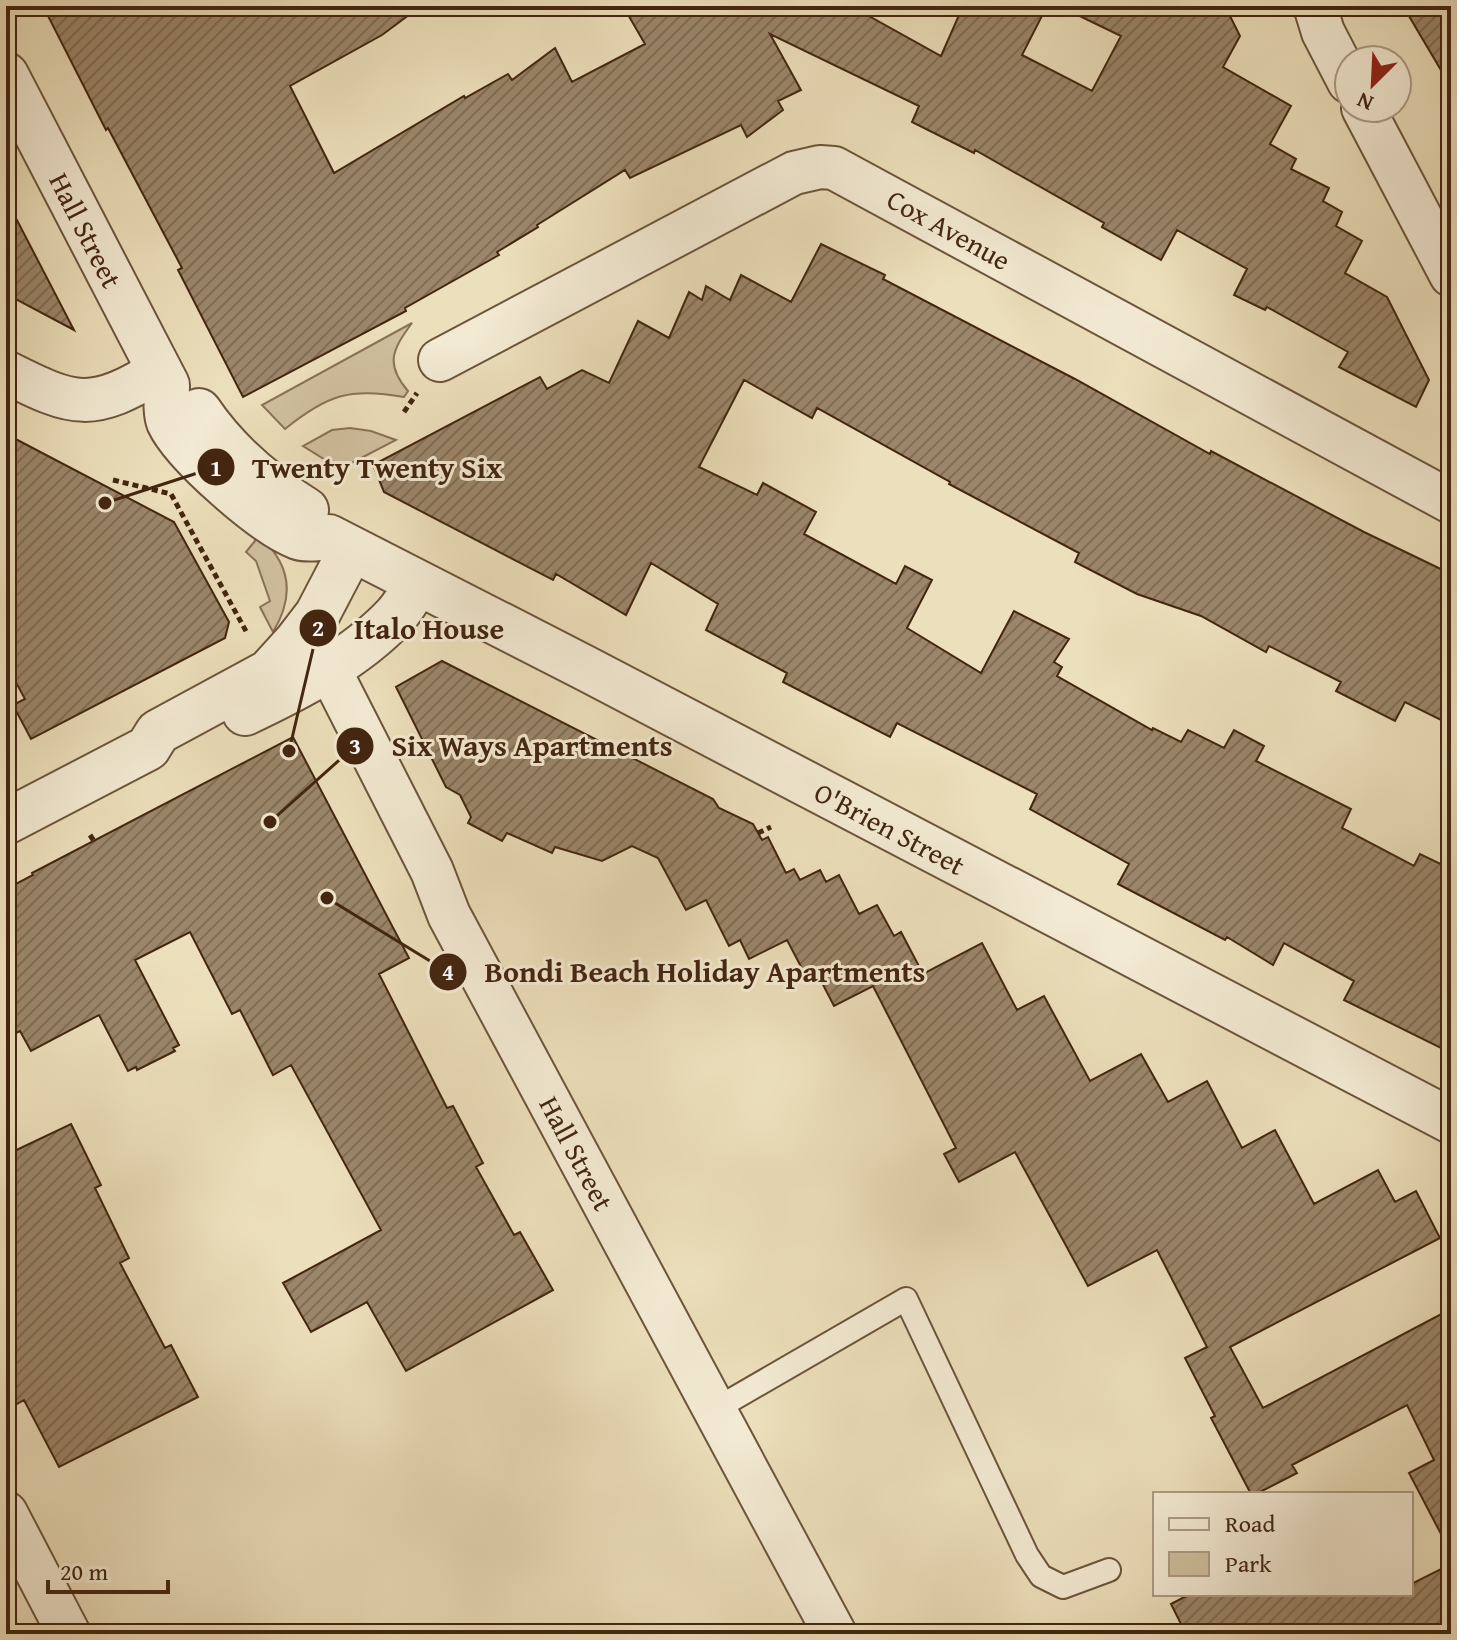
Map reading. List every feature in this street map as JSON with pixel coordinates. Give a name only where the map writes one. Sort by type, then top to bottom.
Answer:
[{"type":"street","points":[[1315,6],[1333,51]]},
{"type":"street","name":"Hall Street","points":[[6,75],[163,378]]},
{"type":"street","points":[[1371,124],[1451,275]]},
{"type":"street","name":"Cox Avenue","points":[[440,360],[794,173],[820,167],[834,168],[1451,502]]},
{"type":"street","points":[[6,372],[71,401],[90,401],[163,378]]},
{"type":"street","name":"O'Brien Street","points":[[163,378],[193,402],[211,428],[280,494],[317,516],[340,543],[1451,1121]]},
{"type":"street","points":[[6,822],[148,748],[158,732],[269,672],[317,615],[340,543]]},
{"type":"street","points":[[148,748],[168,750],[282,696],[363,646],[398,614],[417,584]]},
{"type":"street","name":"Hall Street","points":[[328,667],[432,871],[449,915],[835,1634]]},
{"type":"street","points":[[6,1513],[69,1634]]},
{"type":"lane","points":[[714,1410],[906,1299],[1027,1555],[1041,1576],[1063,1587],[1109,1570]]},
{"type":"path","points":[[113,480],[171,494],[249,635]]},
{"type":"path","points":[[758,833],[771,827]]},
{"type":"green space","points":[[412,323],[394,357],[396,373],[408,391],[404,397],[369,393],[340,396],[314,408],[285,429],[262,405]]},
{"type":"green space","points":[[350,428],[396,440],[340,469],[303,446],[332,430]]},
{"type":"green space","points":[[259,536],[278,558],[286,581],[285,606],[273,632],[260,607],[270,601],[256,561],[246,552]]},
{"type":"building","points":[[43,6],[421,6],[382,35],[290,86],[334,173],[464,96],[508,74],[512,80],[555,48],[572,82],[645,44],[623,6],[864,6],[869,16],[941,56],[963,6],[1047,6],[1022,55],[1092,91],[1121,36],[1059,6],[1225,6],[1240,36],[1223,67],[1291,106],[1270,144],[1296,159],[1291,169],[1329,188],[1323,201],[1342,212],[1336,226],[1362,241],[1345,273],[1387,297],[1429,380],[1416,407],[1339,367],[1348,352],[1267,307],[1265,310],[1234,295],[1247,269],[1177,230],[1161,260],[1102,227],[1104,223],[975,150],[974,153],[912,122],[919,106],[770,34],[801,90],[778,101],[783,110],[747,137],[741,125],[630,178],[625,170],[537,225],[497,252],[499,255],[405,308],[406,311],[243,397],[178,270],[182,268],[108,128],[106,130]]},
{"type":"building","points":[[1403,6],[1451,6],[1451,87]]},
{"type":"building","points":[[6,199],[74,330],[6,294]]},
{"type":"building","points":[[821,244],[885,275],[883,279],[1075,379],[1210,454],[1211,451],[1451,574],[1451,725],[1405,702],[1395,721],[1336,691],[1341,682],[1269,646],[1266,652],[1201,616],[1137,594],[1075,562],[1079,553],[949,484],[817,408],[812,418],[744,380],[699,467],[757,495],[763,483],[816,512],[804,534],[896,584],[905,566],[932,580],[907,628],[981,673],[1014,611],[1069,639],[1054,662],[1062,667],[1057,676],[1152,730],[1181,742],[1188,730],[1224,748],[1234,730],[1264,746],[1256,761],[1351,809],[1342,828],[1414,866],[1420,854],[1451,869],[1451,1053],[1344,1000],[1354,981],[1284,943],[1273,965],[1227,937],[1225,940],[1118,884],[1129,864],[1030,809],[1037,794],[897,723],[890,737],[783,682],[787,673],[706,630],[718,604],[651,563],[626,615],[556,574],[553,580],[384,492],[373,465],[540,377],[547,389],[582,370],[609,383],[638,321],[669,338],[689,292],[702,300],[706,286],[730,300],[741,275],[791,302]]},
{"type":"building","points":[[6,434],[174,522],[229,622],[225,638],[31,739],[13,705],[25,699],[6,664]]},
{"type":"building","points":[[442,661],[713,799],[719,808],[753,824],[762,840],[768,837],[786,873],[794,869],[800,880],[820,870],[826,882],[839,875],[859,914],[877,905],[894,936],[901,932],[923,974],[982,943],[1017,1010],[1044,996],[1090,1081],[1141,1054],[1168,1102],[1207,1081],[1242,1148],[1275,1130],[1314,1204],[1378,1170],[1395,1202],[1416,1191],[1440,1238],[1230,1347],[1263,1408],[1451,1309],[1451,1553],[1409,1473],[1434,1460],[1407,1405],[1292,1465],[1297,1473],[1260,1492],[1250,1492],[1211,1418],[1215,1416],[1185,1358],[1207,1347],[1157,1250],[1088,1286],[1015,1152],[959,1182],[944,1154],[956,1148],[873,986],[834,1006],[818,975],[808,980],[787,940],[749,959],[740,940],[729,946],[706,900],[686,910],[658,858],[632,846],[602,861],[555,847],[552,853],[507,833],[502,841],[468,823],[471,817],[460,795],[446,787],[396,687]]},
{"type":"building","points":[[293,737],[409,958],[379,974],[447,1108],[453,1106],[483,1163],[476,1167],[514,1235],[520,1232],[553,1290],[406,1371],[367,1302],[311,1332],[283,1283],[381,1230],[291,1065],[273,1075],[240,1010],[232,1014],[190,932],[135,960],[179,1045],[173,1048],[175,1051],[137,1070],[136,1067],[128,1071],[99,1015],[31,1051],[20,1031],[6,1038],[6,889]]},
{"type":"building","points":[[71,1124],[101,1185],[95,1188],[129,1258],[120,1263],[165,1348],[171,1345],[198,1397],[59,1467],[24,1400],[6,1410],[6,1155]]},
{"type":"building","points":[[1451,1564],[1451,1634],[1186,1634],[1171,1604],[1186,1596],[1413,1596],[1413,1583]]},
{"type":"place","name":"Twenty Twenty Six","points":[[105,503]]},
{"type":"place","name":"Italo House","points":[[289,751]]},
{"type":"place","name":"Six Ways Apartments","points":[[270,822]]},
{"type":"place","name":"Bondi Beach Holiday Apartments","points":[[327,898]]}]
